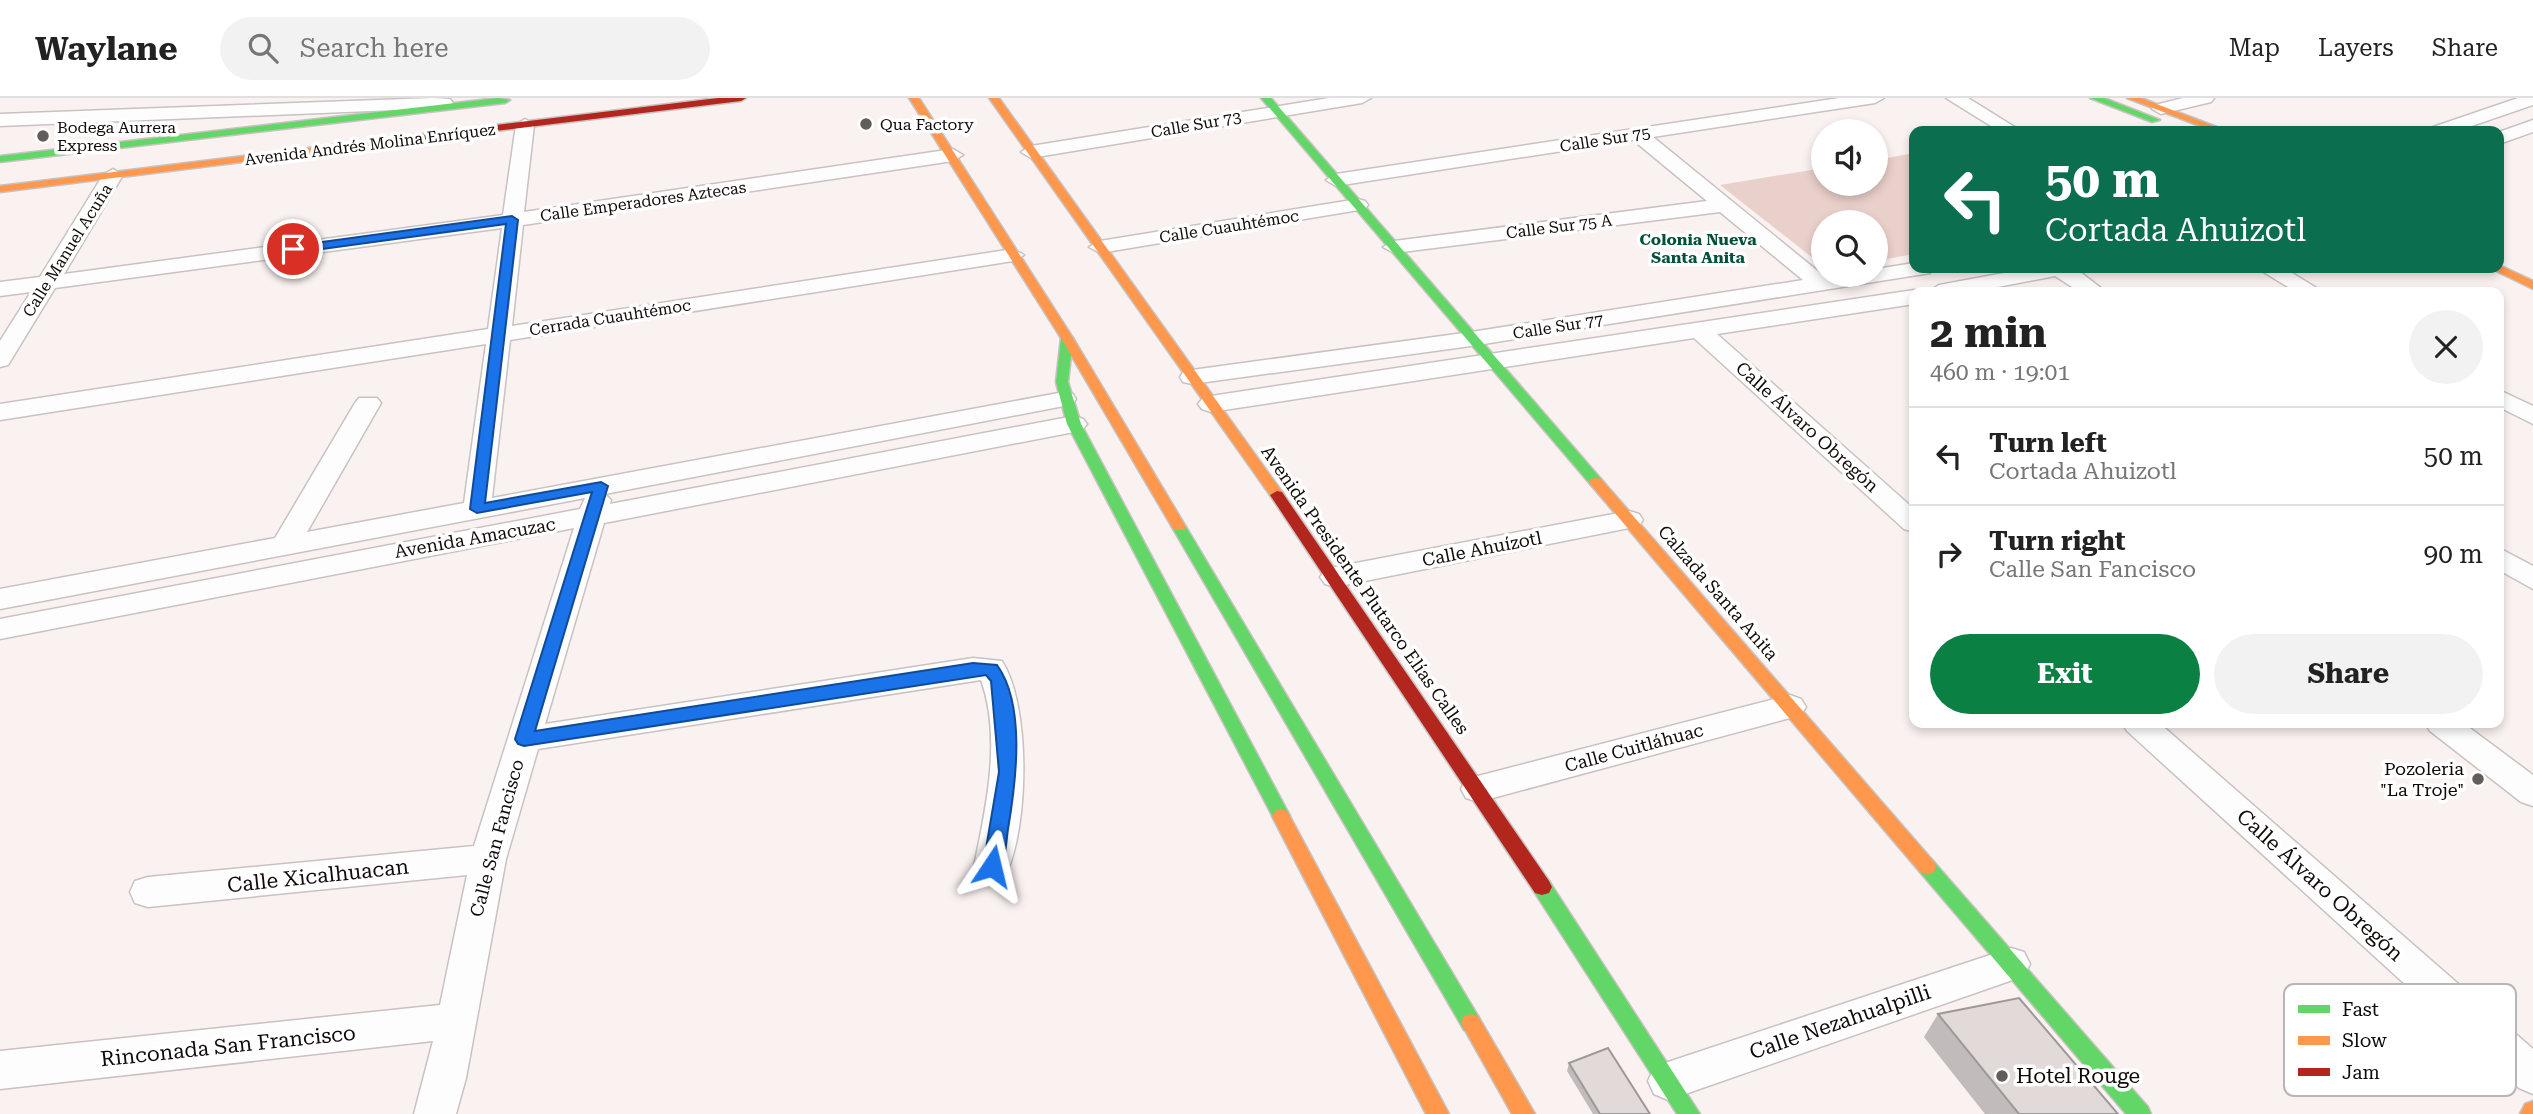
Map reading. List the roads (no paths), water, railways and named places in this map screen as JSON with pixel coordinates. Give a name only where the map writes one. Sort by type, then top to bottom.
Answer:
[{"type":"main road","name":"Avenida Andrés Molina Enríquez","points":[[0,159],[525,98]]},
{"type":"main road","name":"Avenida Andrés Molina Enríquez","points":[[0,189],[741,98]]},
{"type":"main road","points":[[914,98],[953,155],[1067,338],[1524,1114]]},
{"type":"main road","name":"Avenida Presidente Plutarco Elías Calles","points":[[994,98],[1335,577],[1478,789],[1689,1114]]},
{"type":"main road","points":[[2095,98],[2170,126]]},
{"type":"main road","points":[[2132,98],[2208,126]]},
{"type":"main road","name":"Calzada Santa Anita","points":[[1271,104],[2140,1114]]},
{"type":"main road","points":[[2504,253],[2533,267]]},
{"type":"main road","points":[[2504,272],[2533,285]]},
{"type":"main road","points":[[1067,338],[1059,360],[1069,412],[1438,1114]]},
{"type":"street","points":[[0,118],[18,98]]},
{"type":"street","name":"Calle Sur 73","points":[[1031,152],[1271,104],[1362,98]]},
{"type":"street","name":"Calle Sur 75","points":[[1336,180],[1874,98]]},
{"type":"street","points":[[1955,98],[2003,126]]},
{"type":"street","points":[[2161,109],[2205,98]]},
{"type":"street","points":[[2455,126],[2533,99]]},
{"type":"street","points":[[0,118],[159,105],[491,102]]},
{"type":"street","points":[[136,143],[159,105]]},
{"type":"street","points":[[477,509],[525,125]]},
{"type":"street","points":[[2504,136],[2533,126]]},
{"type":"street","points":[[1637,134],[1811,276]]},
{"type":"street","name":"Calle Emperadores Aztecas","points":[[0,289],[512,220],[953,155]]},
{"type":"street","name":"Calle Manuel Acuña","points":[[0,360],[113,176]]},
{"type":"street","name":"Calle Cuauhtémoc","points":[[1100,247],[1358,205]]},
{"type":"street","name":"Calle Sur 75 A","points":[[1394,247],[1724,205]]},
{"type":"street","name":"Cerrada Cuauhtémoc","points":[[0,412],[1013,255]]},
{"type":"street","name":"Calle Sur 77","points":[[1888,274],[1909,270]]},
{"type":"street","points":[[1965,287],[2036,273]]},
{"type":"street","points":[[2069,273],[2088,287]]},
{"type":"street","points":[[2277,273],[2303,287]]},
{"type":"street","name":"Calle Sur 77","points":[[1192,377],[1471,339],[1811,287]]},
{"type":"street","points":[[1871,287],[1909,316]]},
{"type":"street","name":"Calle Sur 77","points":[[1211,404],[1909,298]]},
{"type":"street","name":"Calle Álvaro Obregón","points":[[1700,331],[1909,519]]},
{"type":"street","points":[[2504,400],[2533,416]]},
{"type":"street","points":[[286,544],[368,404]]},
{"type":"street","name":"Avenida Amacuzac","points":[[0,629],[336,563],[597,502],[1069,412]]},
{"type":"street","name":"Avenida Amacuzac","points":[[0,599],[477,509],[597,502]]},
{"type":"street","name":"Calle San Fancisco","points":[[435,1114],[446,1078],[488,859],[597,502]]},
{"type":"street","name":"Calle Ahuízotl","points":[[1335,577],[1629,520]]},
{"type":"street","points":[[2504,560],[2533,579]]},
{"type":"street","points":[[524,739],[973,669],[991,669],[999,680],[1009,751],[992,866]]},
{"type":"street","name":"Calle Cuitláhuac","points":[[1478,789],[1790,707]]},
{"type":"street","name":"Calle Álvaro Obregón","points":[[2144,728],[2431,984]]},
{"type":"street","points":[[2448,728],[2533,793]]},
{"type":"street","name":"Calle Xicalhuacan","points":[[148,892],[488,859]]},
{"type":"street","name":"Calle Nezahualpilli","points":[[1668,1081],[2011,964]]},
{"type":"street","name":"Rinconada San Francisco","points":[[0,1070],[456,1021]]},
{"type":"street","name":"Calle Álvaro Obregón","points":[[2516,1060],[2533,1075]]},
{"type":"place","name":"Qua Factory","points":[[866,124]]},
{"type":"place","name":"Bodega Aurrera Express","points":[[43,136]]},
{"type":"place","name":"Pozoleria \"La Troje\"","points":[[2478,779]]},
{"type":"place","name":"Hotel Rouge","points":[[2002,1076]]},
{"type":"district","name":"Colonia Nueva Santa Anita","points":[[1698,248]]}]
